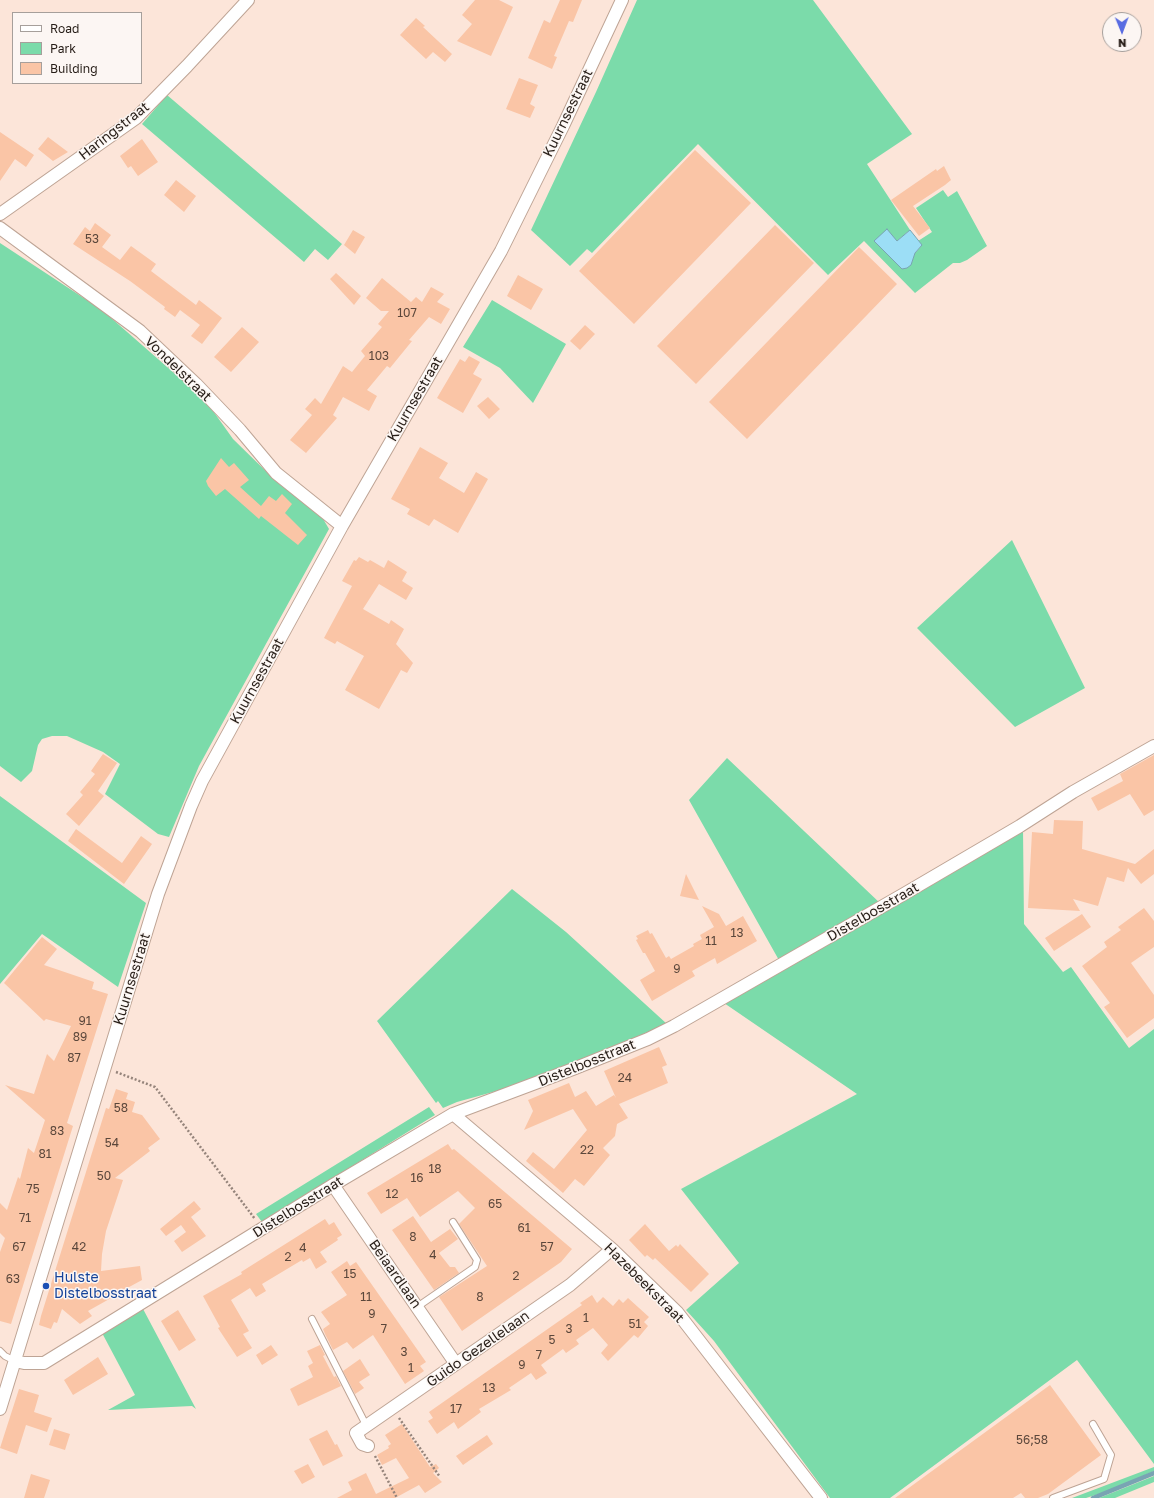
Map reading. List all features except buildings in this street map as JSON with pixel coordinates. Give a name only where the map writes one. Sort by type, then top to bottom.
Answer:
[{"type":"street","name":"Haringstraat","points":[[0,214],[136,118],[248,0]]},
{"type":"street","name":"Kuurnsestraat","points":[[0,1409],[104,1068],[120,1022],[158,894],[202,781],[342,526],[501,251],[563,126],[622,0]]},
{"type":"street","name":"Vondelstraat","points":[[0,228],[140,331],[223,413],[276,473],[342,526]]},
{"type":"street","name":"Distelbosstraat","points":[[15,1361],[24,1363],[44,1362],[333,1185],[453,1114],[574,1069],[648,1039],[674,1026],[904,894],[1020,826],[1072,792],[1154,746]]},
{"type":"street","name":"Hazebeekstraat","points":[[453,1114],[612,1249],[677,1312],[821,1498]]},
{"type":"street","name":"Beiaardlaan","points":[[333,1185],[456,1364]]},
{"type":"street","name":"Guido Gezellelaan","points":[[366,1425],[570,1285],[612,1249]]},
{"type":"street","points":[[366,1425],[356,1432],[362,1444],[368,1446]]},
{"type":"lane","points":[[417,1307],[475,1266],[477,1260],[453,1222]]},
{"type":"lane","points":[[312,1319],[366,1425]]},
{"type":"lane","points":[[0,1351],[5,1356],[15,1361]]},
{"type":"lane","points":[[1053,1498],[1104,1479],[1111,1455],[1093,1424]]},
{"type":"path","points":[[104,1068],[155,1087],[263,1229]]},
{"type":"path","points":[[392,1408],[440,1477]]},
{"type":"path","points":[[368,1446],[397,1498]]},
{"type":"green space","points":[[637,0],[813,0],[912,134],[867,164],[910,230],[897,241],[874,241],[902,268],[922,245],[918,241],[932,232],[916,208],[943,190],[948,197],[957,191],[987,246],[967,260],[960,263],[953,263],[915,293],[864,241],[828,275],[698,144],[592,253],[587,249],[570,266],[531,230],[596,92]]},
{"type":"green space","points":[[167,95],[342,244],[328,260],[315,249],[304,262],[142,124]]},
{"type":"green space","points":[[0,243],[102,310],[206,401],[233,439],[278,483],[322,517],[329,529],[199,766],[169,837],[158,834],[105,794],[120,764],[103,752],[67,736],[52,736],[42,739],[38,745],[32,771],[21,782],[0,766]]},
{"type":"green space","points":[[492,300],[566,344],[533,403],[500,368],[463,347]]},
{"type":"green space","points":[[1012,540],[1085,688],[1015,727],[917,628]]},
{"type":"green space","points":[[727,758],[881,904],[780,962],[689,800]]},
{"type":"green space","points":[[0,796],[146,903],[118,987],[42,934],[0,984]]},
{"type":"green space","points":[[1023,829],[1024,924],[1063,972],[1071,967],[1129,1048],[1154,1029],[1154,1464],[1077,1360],[890,1498],[830,1498],[714,1341],[686,1310],[739,1263],[681,1189],[857,1094],[724,1003]]},
{"type":"green space","points":[[512,889],[566,932],[667,1024],[536,1080],[457,1102],[443,1108],[438,1101],[436,1103],[377,1021]]},
{"type":"green space","points":[[429,1107],[435,1115],[262,1222],[256,1214]]},
{"type":"green space","points":[[142,1307],[196,1409],[192,1406],[108,1410],[135,1395],[101,1331]]},
{"type":"green space","points":[[1154,1467],[1154,1471],[1108,1491],[1086,1498],[1072,1498]]},
{"type":"green space","points":[[1154,1476],[1154,1482],[1115,1498],[1099,1498]]},
{"type":"water","points":[[887,229],[897,241],[910,230],[922,245],[915,253],[911,265],[907,268],[902,269],[874,241]]},
{"type":"waterway","points":[[1093,1498],[1154,1473]]},
{"type":"place","name":"Hulste Distelbosstraat","points":[[46,1286]]}]
